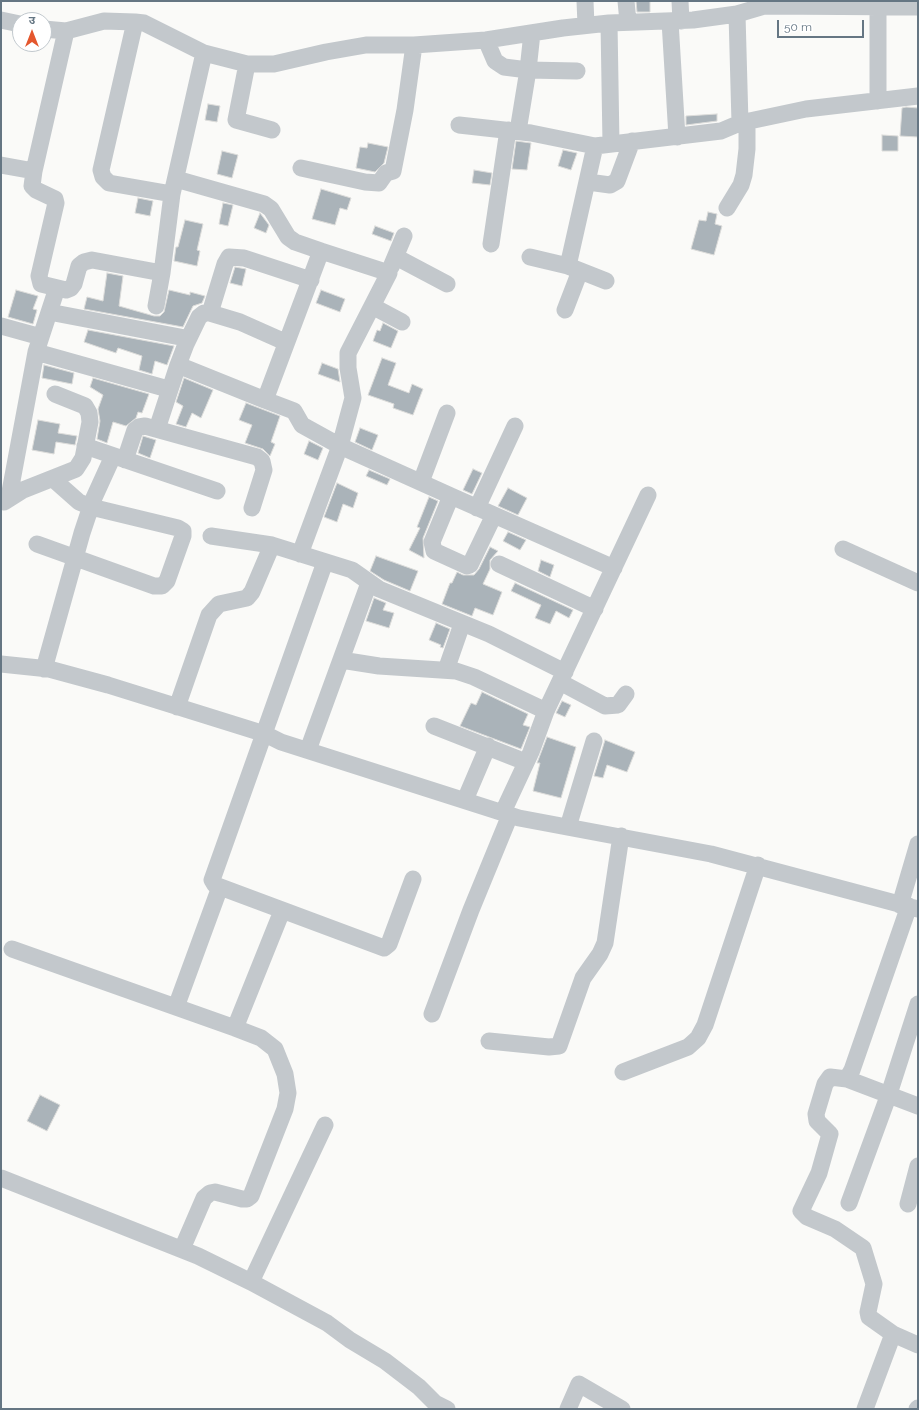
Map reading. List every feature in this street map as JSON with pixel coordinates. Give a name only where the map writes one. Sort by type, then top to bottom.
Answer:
[{"type":"street","points":[[585,1],[586,25]]},
{"type":"street","points":[[626,1],[628,22]]},
{"type":"street","points":[[677,137],[676,21],[680,1]]},
{"type":"street","points":[[52,30],[66,31],[104,21],[136,22],[144,24],[204,53],[247,64],[274,64],[326,52],[366,45],[414,45],[486,40],[586,25],[676,21],[747,8],[772,6],[918,6]]},
{"type":"street","points":[[878,6],[878,100]]},
{"type":"street","points":[[727,208],[741,184],[744,175],[747,149],[743,122],[747,8]]},
{"type":"street","points":[[1,20],[12,22]]},
{"type":"street","points":[[136,22],[101,170],[103,177],[109,183],[174,186],[264,204],[271,209],[288,237],[295,242],[389,273]]},
{"type":"street","points":[[565,310],[574,269],[588,182],[603,145],[609,23]]},
{"type":"street","points":[[66,31],[34,171],[32,186],[36,190],[55,199],[56,203],[39,280],[41,284],[66,290],[74,284],[79,266],[84,262],[92,260],[162,273]]},
{"type":"street","points":[[491,244],[513,131],[528,70],[532,33]]},
{"type":"street","points":[[486,40],[495,61],[504,67],[528,70],[578,70]]},
{"type":"street","points":[[301,168],[365,182],[379,183],[386,174],[393,171],[405,110],[414,45]]},
{"type":"street","points":[[156,306],[174,186],[204,53]]},
{"type":"street","points":[[247,64],[236,120],[272,130]]},
{"type":"street","points":[[459,125],[513,131],[603,145],[721,131],[743,122],[806,109],[918,96]]},
{"type":"street","points":[[588,182],[610,185],[617,181],[632,141]]},
{"type":"street","points":[[1,165],[34,171]]},
{"type":"street","points":[[300,554],[340,446],[353,398],[348,368],[348,353],[389,273],[404,236]]},
{"type":"street","points":[[265,400],[285,342],[311,280],[321,251]]},
{"type":"street","points":[[210,313],[225,264],[229,257],[244,258],[311,280]]},
{"type":"street","points":[[396,257],[447,284]]},
{"type":"street","points":[[530,257],[574,269],[606,281]]},
{"type":"street","points":[[5,501],[39,345],[57,288]]},
{"type":"street","points":[[372,306],[402,322]]},
{"type":"street","points":[[49,312],[180,337],[185,339],[186,344]]},
{"type":"street","points":[[157,429],[168,389],[186,344],[199,317],[204,313],[210,313],[240,322],[285,342]]},
{"type":"street","points":[[1,326],[39,345],[168,389]]},
{"type":"street","points":[[178,365],[294,411],[302,425],[340,446],[614,568]]},
{"type":"street","points":[[5,501],[76,469],[83,458],[90,422],[89,413],[85,406],[55,394]]},
{"type":"street","points":[[421,482],[447,413]]},
{"type":"street","points":[[44,669],[91,507],[135,430],[139,427],[145,426],[231,449],[262,461],[264,470],[252,508]]},
{"type":"street","points":[[477,508],[515,426]]},
{"type":"street","points":[[86,446],[217,491]]},
{"type":"street","points":[[37,544],[154,586],[162,586],[167,581],[181,543],[182,531],[178,528],[91,507],[79,502],[53,479]]},
{"type":"street","points":[[432,1014],[546,711],[648,495]]},
{"type":"street","points":[[451,496],[432,546],[434,551],[467,566],[473,561],[494,515]]},
{"type":"street","points":[[211,536],[272,545],[352,570],[361,575],[378,589],[489,634],[562,677],[605,706],[618,705],[626,694]]},
{"type":"street","points":[[177,707],[209,615],[219,604],[247,598],[252,592],[272,545]]},
{"type":"street","points":[[843,549],[918,583]]},
{"type":"street","points":[[325,562],[265,734],[212,876],[215,885],[384,948],[389,944],[413,880]]},
{"type":"street","points":[[499,564],[595,609]]},
{"type":"street","points":[[308,750],[369,583]]},
{"type":"street","points":[[446,670],[462,624]]},
{"type":"street","points":[[341,660],[378,666],[446,670],[474,677],[546,711]]},
{"type":"street","points":[[1,664],[44,669],[108,685],[265,734],[281,742],[506,814],[568,827],[669,844],[758,865],[909,907]]},
{"type":"street","points":[[434,726],[518,759]]},
{"type":"street","points":[[568,827],[594,741]]},
{"type":"street","points":[[466,800],[488,746]]},
{"type":"street","points":[[489,1040],[559,1046],[583,978],[600,954],[605,943],[621,836]]},
{"type":"street","points":[[847,1079],[861,1047],[909,907],[918,844]]},
{"type":"street","points":[[623,1072],[688,1047],[698,1038],[707,1018],[758,865]]},
{"type":"street","points":[[176,1007],[220,887]]},
{"type":"street","points":[[235,1028],[282,911]]},
{"type":"street","points":[[12,949],[235,1028],[261,1038],[275,1049],[286,1074],[288,1093],[285,1109],[251,1196],[247,1199],[242,1199],[216,1192],[210,1193],[204,1198],[182,1249]]},
{"type":"street","points":[[849,1203],[889,1094],[918,1004]]},
{"type":"street","points":[[918,1106],[847,1079],[830,1077],[825,1084],[816,1114],[817,1121],[830,1134],[819,1173],[801,1211],[807,1217],[835,1229],[863,1248],[874,1284],[868,1312],[869,1317],[893,1334],[918,1345]]},
{"type":"street","points":[[251,1282],[324,1125]]},
{"type":"street","points":[[908,1204],[918,1166]]},
{"type":"street","points":[[1,1178],[182,1249],[251,1282],[327,1323],[350,1340],[385,1361],[419,1387],[435,1403],[447,1409]]},
{"type":"street","points":[[865,1409],[893,1334]]},
{"type":"street","points":[[568,1409],[579,1384],[622,1409]]},
{"type":"building","points":[[636,1],[650,1],[650,12],[637,12]]},
{"type":"building","points":[[208,104],[220,106],[217,122],[205,120]]},
{"type":"building","points":[[902,108],[918,108],[918,137],[900,136]]},
{"type":"building","points":[[717,114],[717,121],[686,125],[686,116]]},
{"type":"building","points":[[882,135],[898,136],[898,151],[882,151]]},
{"type":"building","points":[[516,141],[531,143],[527,170],[512,169]]},
{"type":"building","points":[[368,143],[388,147],[384,163],[375,172],[356,168],[360,147],[367,148]]},
{"type":"building","points":[[563,150],[577,153],[571,170],[558,166]]},
{"type":"building","points":[[222,151],[238,155],[232,178],[217,174]]},
{"type":"building","points":[[474,170],[492,173],[490,185],[472,183]]},
{"type":"building","points":[[321,189],[351,198],[347,210],[340,208],[335,225],[312,219]]},
{"type":"building","points":[[138,198],[153,201],[150,216],[135,213]]},
{"type":"building","points":[[223,203],[233,205],[228,226],[219,224]]},
{"type":"building","points":[[708,212],[717,214],[715,224],[722,226],[714,255],[691,249],[699,220],[706,221]]},
{"type":"building","points":[[260,213],[269,225],[266,233],[254,228]]},
{"type":"building","points":[[185,220],[203,224],[197,250],[200,251],[197,266],[174,261],[176,247],[178,247]]},
{"type":"building","points":[[375,226],[394,233],[391,241],[372,234]]},
{"type":"building","points":[[235,267],[246,269],[242,286],[230,283]]},
{"type":"building","points":[[107,273],[123,276],[119,306],[154,316],[160,316],[164,312],[169,290],[190,295],[190,292],[205,296],[202,303],[193,306],[183,327],[84,309],[87,297],[103,301]]},
{"type":"building","points":[[16,290],[38,296],[33,309],[37,310],[33,324],[8,317]]},
{"type":"building","points":[[321,290],[345,299],[340,312],[316,303]]},
{"type":"building","points":[[383,323],[398,331],[391,348],[373,341],[377,330],[380,331]]},
{"type":"building","points":[[88,330],[174,346],[167,365],[155,361],[152,374],[139,370],[142,356],[118,348],[116,353],[84,342]]},
{"type":"building","points":[[382,358],[396,363],[388,385],[409,393],[412,384],[423,389],[413,415],[393,408],[394,404],[368,395]]},
{"type":"building","points":[[322,363],[338,369],[340,382],[318,374]]},
{"type":"building","points":[[44,365],[74,373],[72,384],[42,378]]},
{"type":"building","points":[[93,378],[149,394],[142,413],[138,412],[136,418],[126,426],[113,422],[107,443],[97,439],[100,421],[98,409],[103,395],[90,387]]},
{"type":"building","points":[[184,378],[213,390],[201,418],[192,413],[186,427],[176,424],[183,406],[176,402]]},
{"type":"building","points":[[246,403],[280,416],[271,442],[275,444],[270,456],[263,449],[245,443],[252,425],[239,420]]},
{"type":"building","points":[[38,420],[60,424],[58,433],[77,436],[75,445],[56,442],[54,454],[32,450]]},
{"type":"building","points":[[360,428],[378,435],[372,450],[355,442]]},
{"type":"building","points":[[143,436],[156,440],[150,458],[138,453]]},
{"type":"building","points":[[309,441],[323,448],[318,460],[304,454]]},
{"type":"building","points":[[473,469],[482,473],[472,494],[463,490]]},
{"type":"building","points":[[369,470],[390,479],[387,485],[366,476]]},
{"type":"building","points":[[337,483],[358,493],[353,508],[343,504],[337,522],[324,517]]},
{"type":"building","points":[[508,488],[527,498],[518,515],[498,506]]},
{"type":"building","points":[[429,497],[438,501],[423,538],[424,558],[409,550],[420,528],[417,527]]},
{"type":"building","points":[[508,532],[526,540],[520,550],[503,541]]},
{"type":"building","points":[[490,547],[498,551],[490,560],[490,569],[483,584],[502,592],[493,615],[475,608],[472,616],[442,604],[450,583],[452,583],[457,572],[463,575],[474,575],[479,569]]},
{"type":"building","points":[[376,556],[418,571],[410,591],[384,580],[370,571]]},
{"type":"building","points":[[541,560],[554,565],[550,577],[538,571]]},
{"type":"building","points":[[515,583],[573,610],[569,618],[556,611],[550,624],[535,618],[541,605],[511,591]]},
{"type":"building","points":[[374,598],[386,603],[383,610],[394,613],[389,628],[366,621]]},
{"type":"building","points":[[436,623],[450,629],[443,648],[440,647],[441,645],[429,640]]},
{"type":"building","points":[[482,692],[528,714],[523,725],[530,727],[521,749],[460,726],[471,703],[476,705]]},
{"type":"building","points":[[562,701],[571,705],[565,717],[556,713]]},
{"type":"building","points":[[547,737],[576,747],[561,798],[533,791],[540,763],[537,763]]},
{"type":"building","points":[[605,740],[635,752],[627,772],[607,765],[603,778],[594,776]]},
{"type":"building","points":[[40,1095],[60,1105],[47,1131],[27,1121]]}]
